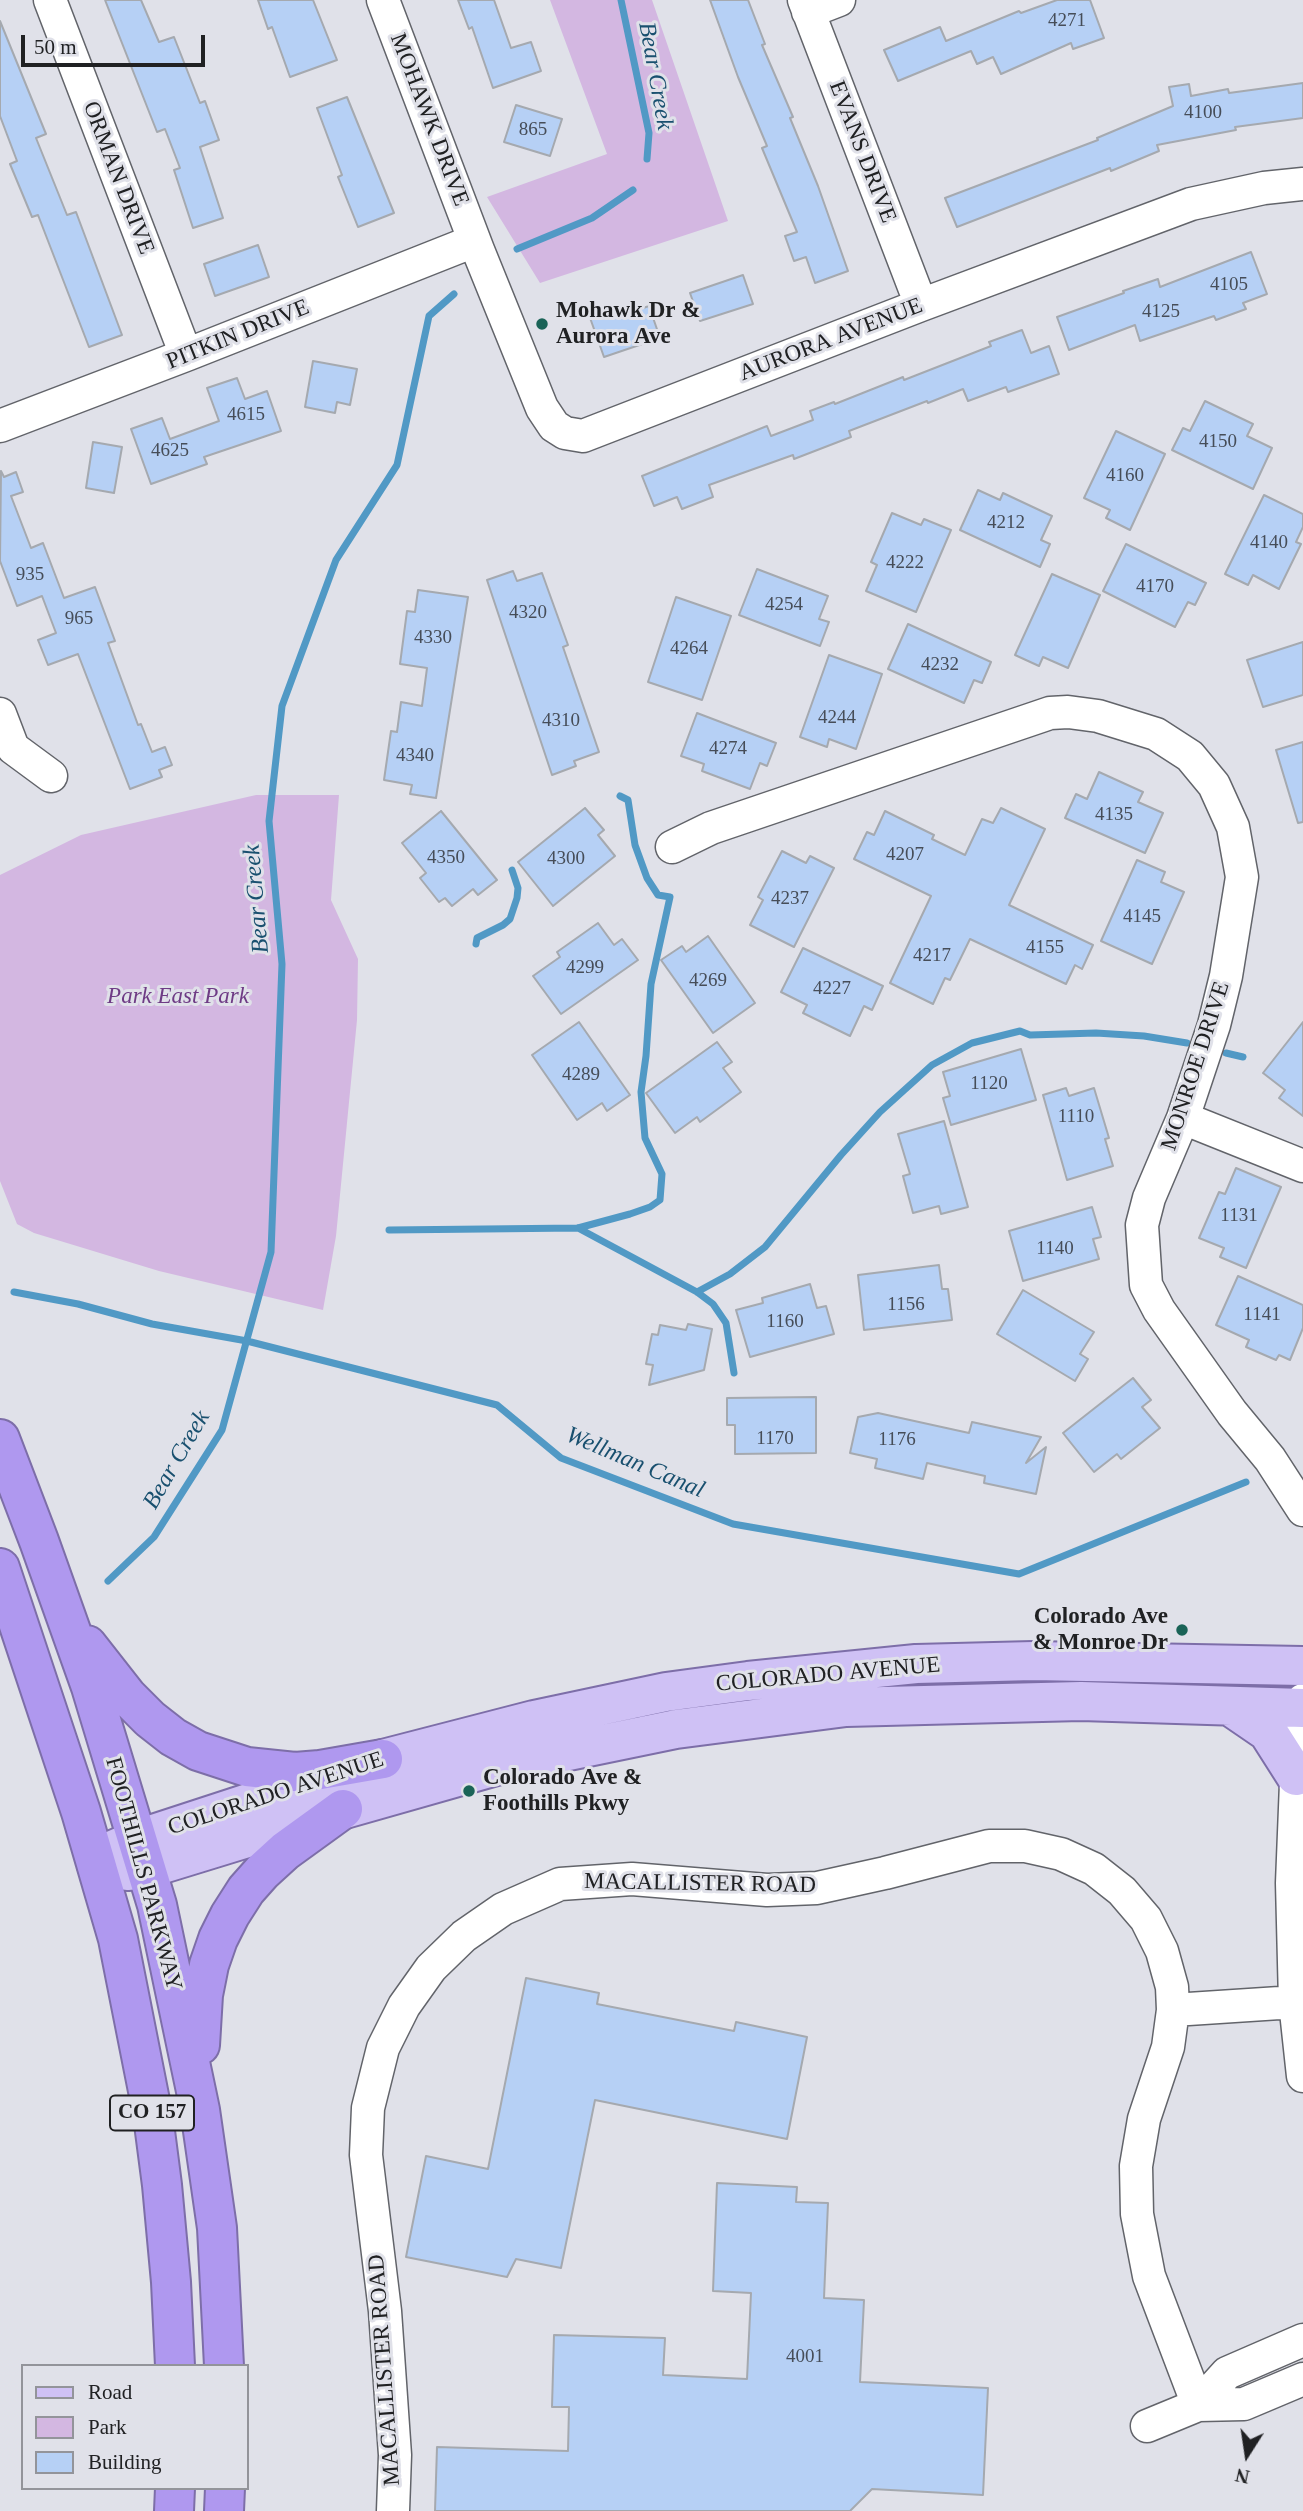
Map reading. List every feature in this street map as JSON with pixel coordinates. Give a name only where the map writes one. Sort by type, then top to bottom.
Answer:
[{"type":"highway","name":"FOOTHILLS PARKWAY","points":[[0,1439],[91,1687],[157,1905],[200,2110],[217,2228],[224,2364]]},
{"type":"highway","points":[[39,1541],[86,1642],[127,1696],[173,1737],[198,1751],[224,1760],[272,1771],[320,1770],[383,1759]]},
{"type":"highway","name":"FOOTHILLS PARKWAY","points":[[0,1568],[97,1865],[118,1939],[153,2116],[171,2282],[175,2364]]},
{"type":"highway","points":[[200,2110],[200,2026],[203,1995],[218,1939],[246,1890],[262,1872],[285,1851],[343,1810]]},
{"type":"highway","points":[[174,2511],[175,2490]]},
{"type":"highway","points":[[225,2490],[225,2511]]},
{"type":"main road","name":"COLORADO AVENUE","points":[[142,1854],[383,1759],[534,1720],[666,1692],[916,1664],[1033,1661],[1303,1666]]},
{"type":"main road","name":"COLORADO AVENUE","points":[[97,1865],[113,1850],[142,1854],[343,1810],[496,1766],[676,1729],[846,1707],[1081,1701],[1230,1706],[1302,1705]]},
{"type":"main road","points":[[1230,1706],[1268,1732],[1296,1776]]},
{"type":"street","name":"ORMAN DRIVE","points":[[50,0],[186,355]]},
{"type":"street","name":"MOHAWK DRIVE","points":[[383,0],[474,240]]},
{"type":"street","points":[[806,6],[839,0]]},
{"type":"street","name":"EVANS DRIVE","points":[[806,6],[921,305]]},
{"type":"street","name":"AURORA AVENUE","points":[[474,240],[542,408],[554,426],[565,433],[583,436],[1191,204],[1264,188],[1303,184]]},
{"type":"street","name":"PITKIN DRIVE","points":[[0,426],[474,240]]},
{"type":"street","name":"MONROE DRIVE","points":[[672,847],[711,828],[1050,713],[1068,712],[1098,716],[1156,734],[1190,756],[1214,785],[1233,827],[1242,877],[1226,976],[1214,1025],[1183,1118],[1149,1198],[1142,1224],[1146,1285],[1159,1310],[1232,1413],[1270,1459],[1303,1510]]},
{"type":"street","points":[[0,714],[13,748],[51,776]]},
{"type":"street","points":[[1183,1118],[1303,1167]]},
{"type":"street","points":[[1302,1705],[1292,1883],[1295,2002],[1303,2076]]},
{"type":"street","name":"MACALLISTER ROAD","points":[[393,2511],[395,2455],[386,2311],[366,2155],[368,2108],[383,2048],[404,2006],[439,1960],[464,1936],[503,1909],[560,1884],[632,1879],[767,1890],[817,1888],[989,1846],[1025,1846],[1061,1854],[1094,1869],[1122,1891],[1146,1919],[1162,1951],[1172,1987],[1168,2046],[1144,2119],[1136,2166],[1137,2214],[1149,2276],[1198,2404]]},
{"type":"street","points":[[1172,2010],[1295,2002]]},
{"type":"street","points":[[1198,2404],[1227,2373],[1303,2340]]},
{"type":"street","points":[[1147,2426],[1198,2404],[1244,2404],[1303,2379]]},
{"type":"green space","points":[[550,0],[652,0],[728,221],[540,283],[487,197],[607,154]]},
{"type":"green space","name":"Park East Park","points":[[256,795],[339,795],[331,900],[358,959],[357,1020],[336,1236],[323,1310],[159,1271],[34,1233],[17,1224],[0,1181],[0,875],[81,835]]},
{"type":"building","points":[[105,0],[141,0],[159,42],[174,37],[200,103],[205,101],[219,140],[200,147],[223,218],[193,228],[174,170],[180,168],[165,129],[157,132]]},
{"type":"building","points":[[258,0],[313,0],[337,60],[290,77],[272,27],[268,29]]},
{"type":"building","points":[[458,0],[494,0],[511,48],[531,42],[541,71],[493,88],[472,27],[469,29]]},
{"type":"building","points":[[710,0],[748,0],[765,44],[762,45],[793,117],[790,118],[848,271],[815,283],[806,257],[794,261],[785,236],[797,232],[762,148],[767,146]]},
{"type":"building","points":[[1057,0],[1090,0],[1104,38],[1073,49],[1071,43],[1001,74],[993,57],[977,64],[971,51],[898,81],[884,50],[940,27],[946,41],[1019,11],[1021,13]]},
{"type":"building","points":[[0,21],[46,134],[36,138],[67,215],[76,212],[122,335],[89,347],[38,215],[32,217],[10,164],[17,161],[0,116]]},
{"type":"building","points":[[1303,83],[1303,118],[1235,127],[1236,130],[1157,145],[1159,151],[1111,171],[1110,168],[957,227],[945,198],[1098,140],[1097,138],[1173,106],[1169,87],[1189,84],[1191,96],[1228,89],[1229,93]]},
{"type":"building","points":[[347,97],[394,213],[358,227],[338,177],[342,175],[317,108]]},
{"type":"building","points":[[516,105],[562,119],[550,156],[504,142]]},
{"type":"building","points":[[258,245],[269,277],[215,296],[204,264]]},
{"type":"building","points":[[1251,252],[1267,294],[1243,303],[1246,309],[1216,320],[1214,316],[1140,341],[1135,325],[1069,350],[1057,317],[1158,279],[1160,287]]},
{"type":"building","points":[[743,275],[753,304],[700,321],[690,293]]},
{"type":"building","points":[[616,306],[620,316],[649,306],[660,338],[604,357],[589,315]]},
{"type":"building","points":[[1022,330],[1031,353],[1049,346],[1059,374],[1008,392],[1006,387],[968,401],[963,389],[849,431],[851,437],[794,459],[793,455],[709,485],[713,497],[682,509],[677,497],[654,506],[642,476],[767,426],[771,436],[813,420],[810,411],[903,377],[904,380],[991,346],[989,342]]},
{"type":"building","points":[[313,361],[357,369],[350,405],[337,402],[335,413],[305,407]]},
{"type":"building","points":[[237,378],[245,399],[267,391],[281,431],[204,457],[207,464],[151,484],[131,429],[162,418],[170,439],[219,421],[207,388]]},
{"type":"building","points":[[1205,401],[1253,424],[1247,436],[1272,448],[1253,489],[1172,450],[1183,428],[1190,431]]},
{"type":"building","points":[[1116,431],[1165,454],[1130,530],[1106,518],[1110,510],[1084,498]]},
{"type":"building","points":[[93,442],[122,447],[114,493],[86,488]]},
{"type":"building","points":[[1,471],[4,477],[16,472],[23,492],[11,496],[31,548],[43,543],[64,598],[95,587],[115,641],[108,643],[138,725],[141,724],[152,752],[165,747],[172,765],[159,770],[162,777],[130,789],[78,654],[48,665],[38,640],[56,633],[42,596],[17,606],[0,561]]},
{"type":"building","points":[[978,490],[1000,500],[1003,493],[1052,516],[1041,540],[1050,544],[1040,567],[960,530]]},
{"type":"building","points":[[1264,495],[1303,514],[1303,527],[1296,542],[1301,544],[1279,589],[1253,575],[1248,585],[1225,574]]},
{"type":"building","points":[[892,513],[921,525],[924,519],[951,530],[916,612],[866,591],[877,565],[871,562]]},
{"type":"building","points":[[1126,544],[1206,583],[1195,605],[1188,602],[1175,627],[1103,591]]},
{"type":"building","points":[[757,569],[828,596],[819,619],[829,622],[820,646],[739,615]]},
{"type":"building","points":[[513,571],[517,581],[542,573],[568,645],[563,647],[599,752],[574,761],[576,766],[552,775],[487,580]]},
{"type":"building","points":[[1052,574],[1100,595],[1068,668],[1043,657],[1039,666],[1015,655]]},
{"type":"building","points":[[418,590],[468,597],[436,798],[410,794],[412,785],[384,780],[391,731],[397,732],[401,702],[422,706],[427,668],[400,664],[407,611],[415,612]]},
{"type":"building","points":[[676,597],[731,616],[702,700],[648,682]]},
{"type":"building","points":[[908,624],[991,662],[982,683],[974,680],[964,703],[888,669]]},
{"type":"building","points":[[1303,642],[1303,695],[1263,707],[1247,660]]},
{"type":"building","points":[[829,655],[882,674],[856,749],[829,739],[827,747],[800,737]]},
{"type":"building","points":[[697,713],[776,743],[767,766],[760,763],[750,789],[702,771],[704,764],[681,756]]},
{"type":"building","points":[[1303,742],[1303,822],[1298,823],[1276,750]]},
{"type":"building","points":[[1099,772],[1143,792],[1138,802],[1163,813],[1145,853],[1065,818],[1076,794],[1087,799]]},
{"type":"building","points":[[585,808],[604,830],[598,835],[615,856],[553,906],[518,862]]},
{"type":"building","points":[[1001,808],[1045,829],[1009,905],[1093,945],[1082,969],[1075,965],[1066,984],[970,939],[950,980],[945,978],[933,1004],[890,983],[931,896],[854,859],[867,832],[874,835],[885,811],[934,835],[932,839],[965,855],[982,819],[993,823]]},
{"type":"building","points":[[441,811],[497,880],[478,895],[473,889],[452,906],[445,898],[439,902],[420,878],[426,873],[402,843]]},
{"type":"building","points":[[782,851],[806,863],[810,856],[834,868],[794,947],[750,925],[763,900],[758,897]]},
{"type":"building","points":[[1137,860],[1165,872],[1161,882],[1184,892],[1152,964],[1101,941]]},
{"type":"building","points":[[598,923],[614,945],[622,939],[638,960],[561,1014],[533,976],[560,957],[557,952]]},
{"type":"building","points":[[708,936],[755,1003],[713,1033],[661,960],[682,946],[686,952]]},
{"type":"building","points":[[803,948],[883,986],[872,1010],[864,1006],[850,1036],[803,1013],[807,1005],[781,992]]},
{"type":"building","points":[[579,1022],[630,1095],[607,1111],[602,1103],[577,1120],[532,1055]]},
{"type":"building","points":[[1303,1022],[1303,1116],[1279,1098],[1285,1090],[1263,1073]]},
{"type":"building","points":[[717,1042],[732,1062],[723,1068],[741,1092],[700,1122],[697,1117],[675,1133],[646,1093]]},
{"type":"building","points":[[1021,1049],[1036,1100],[951,1125],[943,1098],[950,1096],[943,1072]]},
{"type":"building","points":[[1066,1088],[1069,1096],[1094,1088],[1109,1138],[1105,1139],[1113,1166],[1067,1180],[1043,1095]]},
{"type":"building","points":[[944,1121],[968,1207],[941,1214],[939,1206],[913,1213],[903,1176],[910,1174],[898,1134]]},
{"type":"building","points":[[1236,1168],[1281,1187],[1246,1268],[1220,1257],[1224,1248],[1199,1238],[1219,1192],[1225,1194]]},
{"type":"building","points":[[1092,1207],[1101,1237],[1093,1239],[1099,1259],[1023,1281],[1009,1231]]},
{"type":"building","points":[[939,1265],[942,1289],[948,1289],[952,1320],[864,1330],[858,1275]]},
{"type":"building","points":[[1238,1276],[1303,1305],[1303,1328],[1290,1360],[1279,1355],[1276,1360],[1246,1347],[1249,1340],[1216,1325]]},
{"type":"building","points":[[810,1284],[817,1308],[826,1306],[834,1334],[750,1357],[736,1310],[763,1303],[762,1298]]},
{"type":"building","points":[[1023,1290],[1094,1332],[1080,1354],[1088,1359],[1075,1381],[997,1334]]},
{"type":"building","points":[[688,1324],[712,1329],[704,1370],[649,1385],[653,1365],[646,1364],[652,1334],[658,1335],[660,1325],[686,1330]]},
{"type":"building","points":[[1133,1378],[1151,1400],[1142,1407],[1160,1428],[1121,1459],[1117,1454],[1094,1472],[1063,1433]]},
{"type":"building","points":[[816,1397],[816,1453],[735,1454],[735,1425],[727,1425],[727,1398]]},
{"type":"building","points":[[878,1413],[969,1433],[972,1422],[1041,1437],[1026,1463],[1046,1447],[1036,1494],[984,1483],[985,1476],[927,1463],[923,1479],[875,1468],[877,1459],[850,1453],[858,1417]]},
{"type":"building","points":[[526,1978],[599,1993],[597,2004],[734,2031],[736,2022],[807,2037],[787,2139],[595,2100],[561,2268],[516,2259],[507,2277],[406,2257],[426,2156],[488,2169]]},
{"type":"building","points":[[717,2183],[797,2187],[796,2202],[828,2203],[824,2298],[864,2300],[860,2382],[988,2388],[983,2495],[872,2489],[850,2511],[435,2511],[437,2447],[568,2451],[569,2407],[552,2407],[554,2335],[665,2338],[663,2375],[747,2379],[751,2293],[713,2291]]},
{"type":"waterway","name":"Bear Creek","points":[[621,0],[649,133],[647,159]]},
{"type":"waterway","name":"Bear Creek","points":[[517,249],[592,218],[633,190]]},
{"type":"waterway","name":"Bear Creek","points":[[108,1581],[154,1537],[222,1430],[271,1252],[282,964],[269,821],[282,706],[336,560],[397,465],[429,316],[454,294]]},
{"type":"waterway","points":[[389,1230],[578,1228],[630,1214],[650,1207],[660,1200],[662,1174],[645,1138],[641,1092],[651,984],[670,897],[658,895],[647,878],[635,845],[628,800],[620,796]]},
{"type":"waterway","points":[[476,944],[477,938],[510,919],[518,888],[512,870]]},
{"type":"waterway","points":[[697,1292],[730,1274],[765,1247],[880,1112],[932,1065],[972,1043],[1020,1031],[1030,1035],[1096,1033],[1144,1036],[1187,1043]]},
{"type":"waterway","points":[[1226,1053],[1243,1057]]},
{"type":"waterway","points":[[578,1228],[697,1292],[713,1304],[726,1323],[734,1373]]},
{"type":"waterway","name":"Wellman Canal","points":[[14,1292],[78,1304],[152,1324],[247,1341],[497,1405],[561,1458],[733,1524],[1019,1574],[1246,1482]]},
{"type":"place","name":"Mohawk Dr & Aurora Ave","points":[[542,324]]},
{"type":"place","name":"Colorado Ave & Monroe Dr","points":[[1182,1630]]},
{"type":"place","name":"Colorado Ave & Foothills Pkwy","points":[[469,1791]]}]
